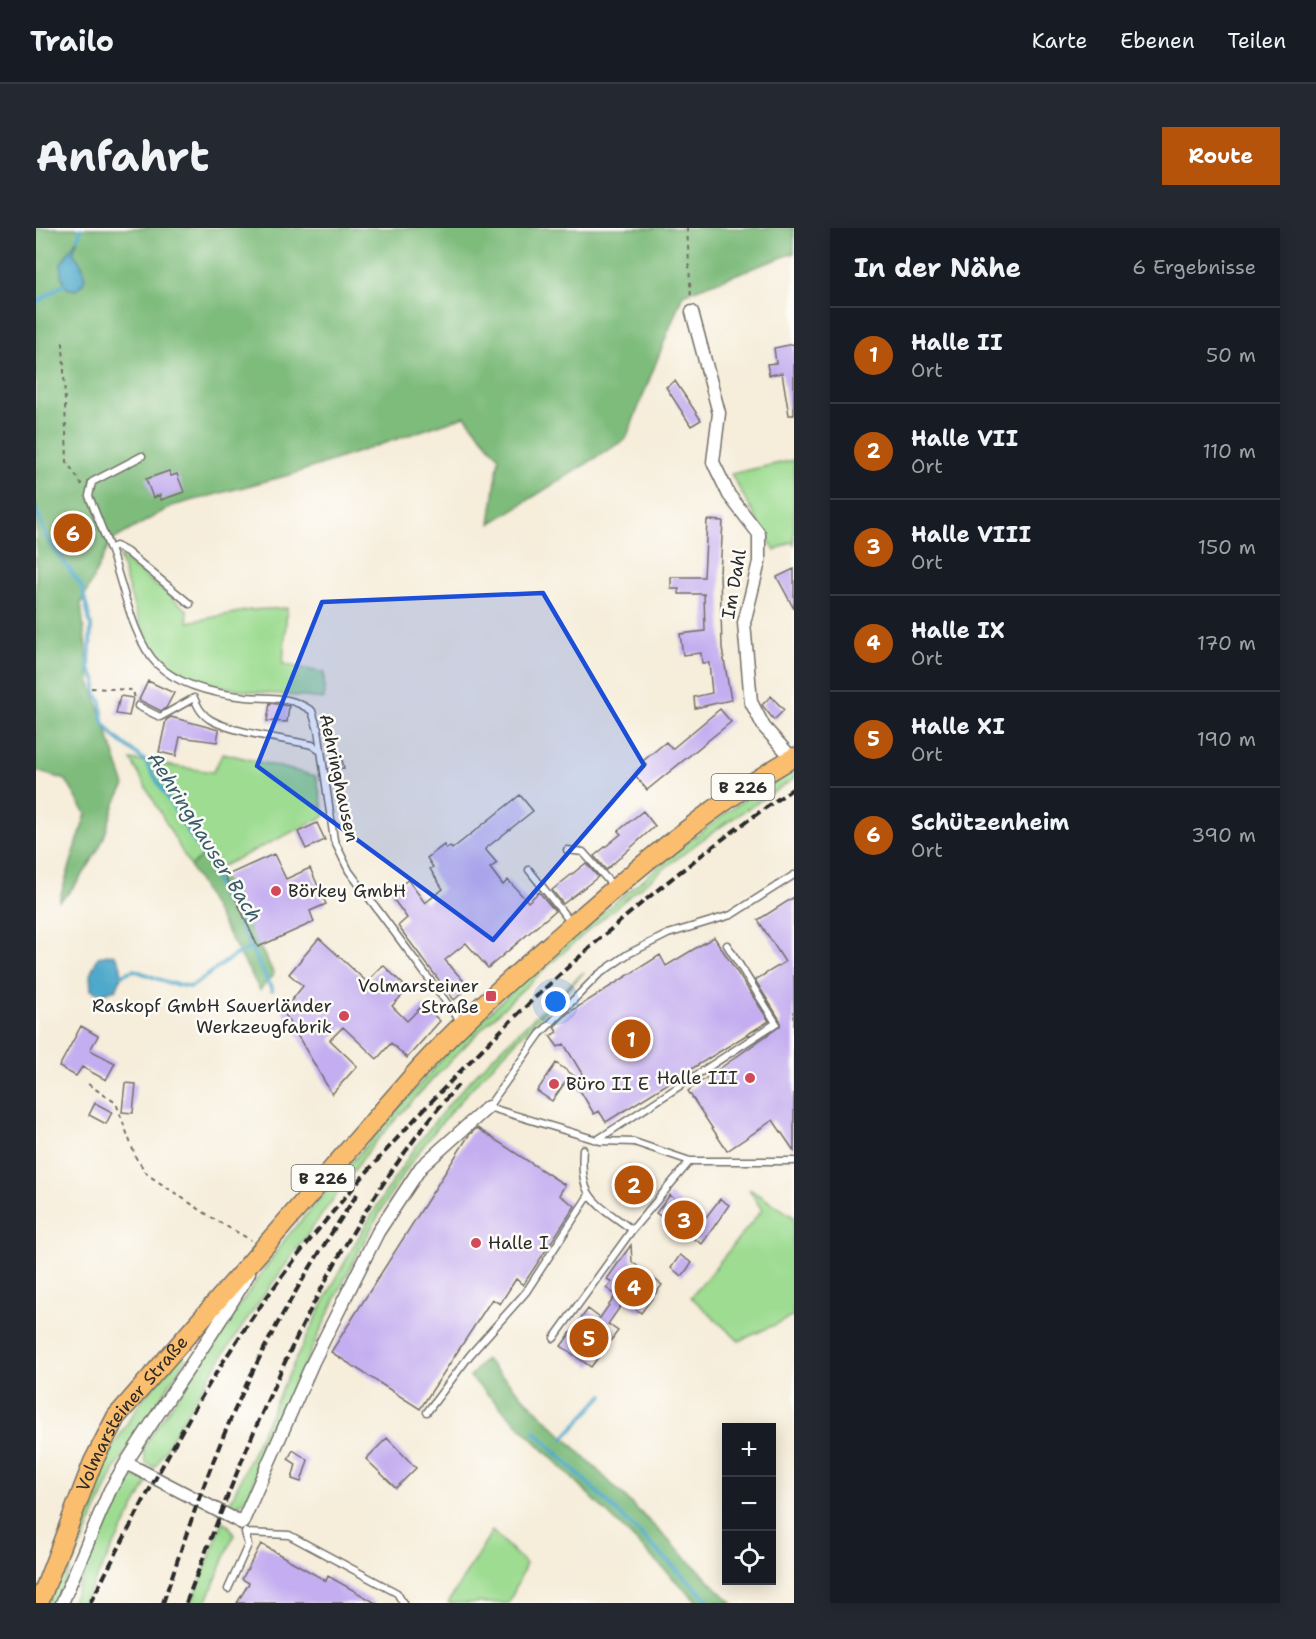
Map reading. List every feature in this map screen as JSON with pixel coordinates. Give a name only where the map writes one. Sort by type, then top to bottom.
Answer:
[{"type":"main road","name":"Volmarsteiner Straße","points":[[39,1603],[93,1462],[116,1417],[461,1023],[615,887],[736,791],[793,757]]},
{"type":"street","name":"Im Dahl","points":[[692,312],[719,413],[713,462],[729,495],[759,534],[759,562],[744,623],[751,702],[764,727],[793,757]]},
{"type":"street","points":[[244,1528],[313,1362],[378,1232],[421,1167],[488,1107]]},
{"type":"street","name":"Volmarsteiner Straße","points":[[62,1603],[110,1491],[176,1383],[225,1315],[263,1248]]},
{"type":"street","name":"Volmarsteiner Straße","points":[[126,1463],[244,1528]]},
{"type":"lane","points":[[89,495],[92,482],[142,456]]},
{"type":"lane","name":"Aehringhausen","points":[[89,495],[137,629],[156,664],[191,686],[245,697],[286,698],[312,711],[318,730],[319,750],[334,840],[349,871],[461,1023]]},
{"type":"lane","points":[[110,549],[116,546],[127,552],[190,604]]},
{"type":"lane","points":[[138,706],[160,717],[194,698],[200,711],[211,720],[227,726],[312,745],[319,750]]},
{"type":"lane","points":[[567,850],[583,852],[615,887]]},
{"type":"lane","points":[[529,870],[573,924]]},
{"type":"lane","points":[[794,876],[731,915],[668,934],[628,954],[598,975],[540,1034],[488,1107],[597,1140],[634,1142],[690,1161],[794,1161]]},
{"type":"lane","points":[[597,1140],[776,1023],[727,945]]},
{"type":"lane","points":[[583,1149],[582,1181],[589,1195],[593,1201],[632,1230]]},
{"type":"lane","points":[[554,1338],[632,1230],[690,1161]]},
{"type":"lane","points":[[427,1412],[470,1355],[526,1292],[589,1195]]},
{"type":"lane","points":[[228,1589],[248,1545],[244,1528],[280,1533],[298,1539],[397,1593],[402,1598],[402,1603]]},
{"type":"path","points":[[687,228],[692,312]]},
{"type":"path","points":[[63,342],[67,462],[89,495]]},
{"type":"path","points":[[91,688],[133,690],[138,706]]},
{"type":"path","points":[[88,1084],[116,1103],[136,1158],[148,1175],[209,1216],[263,1248]]},
{"type":"highlighted area","points":[[543,593],[644,765],[493,940],[257,766],[322,602]]},
{"type":"green space","points":[[36,228],[794,228],[794,253],[683,294],[626,439],[490,524],[499,457],[465,416],[293,474],[172,506],[111,541],[81,604],[90,682],[125,786],[115,804],[96,853],[78,881],[59,901],[86,814],[66,780],[36,771]]},
{"type":"green space","points":[[794,460],[794,545],[791,542],[775,551],[731,474]]},
{"type":"green space","points":[[119,556],[187,610],[188,622],[250,610],[287,608],[283,664],[324,673],[324,699],[257,692],[209,683],[187,676],[168,665],[154,651],[143,630]]},
{"type":"green space","points":[[223,753],[316,776],[325,816],[218,868],[207,853],[190,866],[131,760],[213,772]]},
{"type":"green space","points":[[794,770],[794,779],[691,848],[567,949],[489,1021],[415,1098],[367,1152],[261,1300],[195,1398],[155,1468],[146,1463],[143,1447],[285,1239],[446,1054],[537,967],[688,842],[749,796]]},
{"type":"green space","points":[[207,853],[218,868],[274,974],[260,990],[190,866]]},
{"type":"green space","points":[[584,972],[461,1100],[423,1146],[401,1178],[361,1248],[275,1429],[268,1437],[247,1498],[239,1505],[228,1507],[314,1321],[362,1231],[417,1145],[475,1076]]},
{"type":"green space","points":[[749,1189],[794,1217],[794,1316],[739,1341],[691,1297],[762,1210]]},
{"type":"green space","points":[[181,1355],[186,1359],[115,1469],[55,1603],[48,1603],[104,1461],[141,1401]]},
{"type":"green space","points":[[485,1359],[732,1603],[698,1603],[470,1377]]},
{"type":"green space","points":[[134,1477],[148,1482],[83,1603],[71,1603],[121,1487],[126,1480]]},
{"type":"green space","points":[[223,1521],[234,1535],[206,1603],[192,1603]]},
{"type":"green space","points":[[492,1531],[526,1564],[509,1603],[448,1603]]},
{"type":"water","points":[[78,238],[73,253],[83,267],[85,277],[84,282],[75,290],[67,288],[61,275],[61,263]]},
{"type":"water","points":[[114,954],[120,962],[121,971],[116,989],[100,994],[91,990],[90,975],[98,957]]},
{"type":"building","points":[[794,344],[794,415],[789,415],[782,373],[769,375],[767,364],[776,363],[774,348]]},
{"type":"building","points":[[675,381],[701,420],[691,426],[666,387]]},
{"type":"building","points":[[169,471],[171,476],[177,474],[184,492],[161,500],[160,495],[153,498],[146,479]]},
{"type":"building","points":[[707,520],[723,521],[720,573],[722,648],[731,700],[695,708],[694,697],[712,693],[709,663],[702,663],[701,653],[683,655],[680,634],[705,631],[704,594],[679,594],[679,589],[671,589],[671,577],[704,577]]},
{"type":"building","points":[[86,521],[92,540],[80,544],[77,535],[58,541],[55,531]]},
{"type":"building","points":[[794,569],[794,609],[777,577]]},
{"type":"building","points":[[148,681],[174,693],[166,708],[161,711],[139,700]]},
{"type":"building","points":[[120,696],[133,698],[129,716],[116,714]]},
{"type":"building","points":[[771,696],[784,710],[774,720],[762,705]]},
{"type":"building","points":[[270,703],[289,706],[287,722],[267,721]]},
{"type":"building","points":[[720,709],[731,722],[647,790],[635,775],[647,765],[643,761],[666,742],[672,749]]},
{"type":"building","points":[[171,717],[219,730],[217,742],[180,737],[176,756],[159,752],[166,720]]},
{"type":"building","points":[[341,755],[344,768],[333,769],[332,756]]},
{"type":"building","points":[[520,795],[533,811],[485,849],[497,863],[490,868],[503,885],[508,880],[528,902],[539,892],[555,911],[488,968],[466,943],[445,960],[469,987],[454,1000],[398,926],[407,918],[389,893],[408,880],[425,903],[443,889],[430,869],[433,867],[427,858],[444,845],[446,849],[450,846],[452,849]]},
{"type":"building","points":[[643,811],[655,826],[606,870],[594,856],[621,834],[618,831]]},
{"type":"building","points":[[317,823],[325,840],[306,849],[298,832]]},
{"type":"building","name":"Börkey GmbH","points":[[274,854],[286,879],[310,868],[326,904],[310,911],[314,922],[258,947],[225,876]]},
{"type":"building","points":[[586,863],[598,877],[563,904],[552,890]]},
{"type":"building","name":"Halle III","points":[[794,897],[794,1151],[773,1120],[727,1151],[688,1091],[780,1026],[780,1020],[755,980],[785,962],[758,920]]},
{"type":"building","points":[[714,937],[769,1021],[606,1122],[599,1111],[594,1114],[581,1092],[566,1081],[552,1101],[537,1091],[556,1063],[590,1087],[564,1044],[558,1047],[550,1036],[557,1032],[554,1027],[568,1013],[660,955],[666,966]]},
{"type":"building","name":"Raskopf GmbH Sauerländer Werkzeugfabrik","points":[[319,938],[367,982],[383,965],[408,989],[392,1006],[407,1021],[423,1005],[440,1021],[407,1058],[391,1043],[377,1059],[343,1027],[330,1040],[357,1066],[332,1094],[283,1011],[303,986],[289,974]]},
{"type":"building","points":[[81,1026],[98,1036],[90,1050],[115,1063],[106,1080],[82,1067],[76,1076],[59,1067]]},
{"type":"building","points":[[125,1083],[136,1084],[133,1113],[122,1112]]},
{"type":"building","points":[[95,1103],[112,1112],[106,1124],[89,1115]]},
{"type":"building","name":"Halle I","points":[[477,1128],[565,1185],[559,1195],[575,1206],[523,1285],[516,1279],[500,1304],[492,1299],[420,1409],[331,1352],[469,1135]]},
{"type":"building","points":[[631,1167],[652,1183],[637,1204],[615,1189]]},
{"type":"building","points":[[670,1195],[703,1221],[720,1199],[729,1205],[702,1244],[656,1213]]},
{"type":"building","points":[[631,1245],[632,1262],[662,1285],[641,1313],[624,1301],[608,1324],[618,1331],[591,1367],[561,1346],[588,1309],[600,1318],[616,1295],[606,1288],[612,1282],[607,1279]]},
{"type":"building","points":[[680,1255],[692,1263],[682,1276],[671,1268]]},
{"type":"building","points":[[387,1438],[416,1468],[396,1488],[366,1459]]},
{"type":"building","points":[[293,1450],[308,1460],[301,1482],[292,1479],[296,1464],[288,1459]]},
{"type":"building","points":[[261,1544],[326,1581],[328,1576],[376,1603],[237,1603],[249,1583],[242,1579]]},
{"type":"waterway","name":"Aehringhauser Bach","points":[[78,238],[81,228]]},
{"type":"waterway","name":"Aehringhauser Bach","points":[[36,303],[64,284]]},
{"type":"waterway","name":"Aehringhauser Bach","points":[[36,509],[47,538],[82,587],[91,626],[89,669],[96,681],[96,694],[101,701],[103,722],[114,736],[145,761],[212,870],[223,899],[238,915],[241,928],[272,990]]},
{"type":"waterway","points":[[121,975],[134,970],[169,983],[191,987],[235,955],[253,947]]},
{"type":"waterway","points":[[564,1438],[603,1395]]},
{"type":"waterway","name":"Aehringhauser Bach","points":[[534,1431],[711,1603]]},
{"type":"railway","points":[[90,1603],[214,1376],[283,1275],[363,1176],[489,1042],[614,926],[702,855],[794,788]]},
{"type":"railway","points":[[186,1603],[268,1399],[333,1266],[371,1203],[412,1142],[458,1085]]},
{"type":"railway","points":[[163,1603],[209,1471],[254,1368],[296,1291],[358,1193]]},
{"type":"place","name":"Schützenheim","points":[[73,533]]},
{"type":"place","name":"Börkey GmbH","points":[[276,891]]},
{"type":"place","name":"Volmarsteiner Straße","points":[[491,996]]},
{"type":"place","name":"Raskopf GmbH Sauerländer Werkzeugfabrik","points":[[344,1016]]},
{"type":"place","name":"Halle II","points":[[631,1039]]},
{"type":"place","name":"Halle III","points":[[750,1078]]},
{"type":"place","name":"Büro II E","points":[[554,1084]]},
{"type":"place","name":"Halle VII","points":[[634,1185]]},
{"type":"place","name":"Halle VIII","points":[[684,1220]]},
{"type":"place","name":"Halle I","points":[[476,1243]]},
{"type":"place","name":"Halle IX","points":[[634,1287]]},
{"type":"place","name":"Halle XI","points":[[589,1338]]}]
